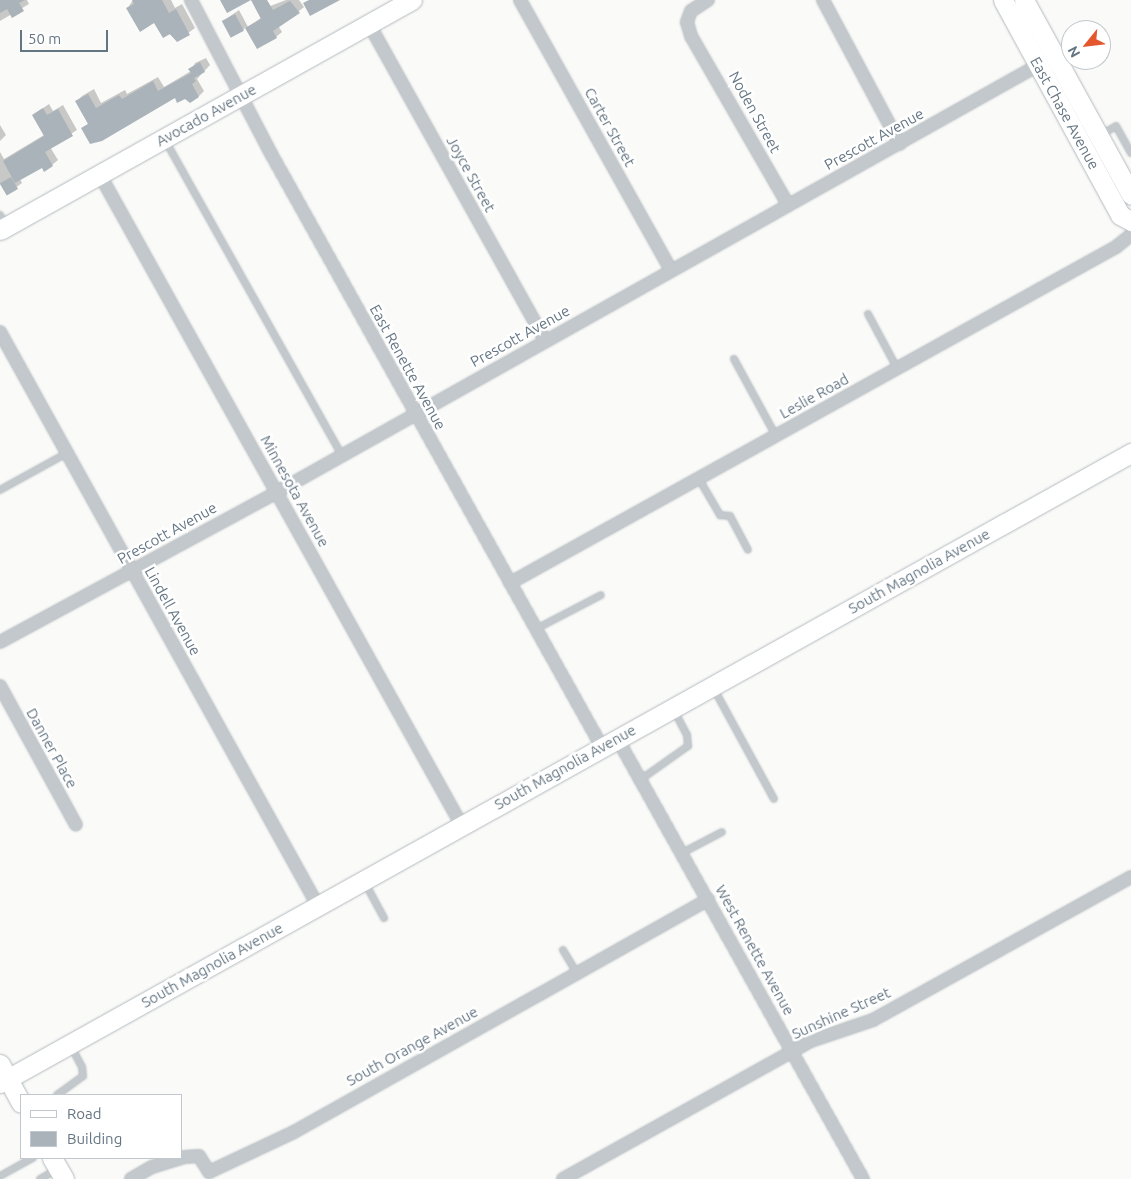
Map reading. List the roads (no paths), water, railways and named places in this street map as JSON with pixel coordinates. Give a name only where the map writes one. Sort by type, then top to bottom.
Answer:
[{"type":"main road","name":"Avocado Avenue","points":[[2,224],[100,175],[412,0]]},
{"type":"main road","name":"East Chase Avenue","points":[[1003,0],[1055,57],[1120,215],[1131,221]]},
{"type":"main road","name":"East Chase Avenue","points":[[1024,0],[1131,195]]},
{"type":"main road","name":"South Magnolia Avenue","points":[[3,1075],[70,1044],[461,824],[1131,453]]},
{"type":"main road","points":[[3,1075],[20,1101]]},
{"type":"street","name":"East Renette Avenue","points":[[191,0],[240,96],[510,583],[536,629],[610,742]]},
{"type":"street","name":"Carter Street","points":[[520,0],[671,270]]},
{"type":"street","name":"Noden Street","points":[[708,0],[691,11],[687,22],[692,36],[788,205]]},
{"type":"street","points":[[823,0],[900,144]]},
{"type":"street","name":"Joyce Street","points":[[369,24],[545,340]]},
{"type":"street","name":"Prescott Avenue","points":[[0,642],[277,492],[545,340],[1055,57]]},
{"type":"street","name":"Minnesota Avenue","points":[[100,175],[461,824]]},
{"type":"street","name":"Leslie Road","points":[[510,583],[1116,247],[1131,235]]},
{"type":"street","name":"Lindell Avenue","points":[[0,332],[318,906]]},
{"type":"street","name":"Danner Place","points":[[0,686],[76,825]]},
{"type":"street","name":"West Renette Avenue","points":[[610,742],[640,780],[863,1179]]},
{"type":"street","name":"Sunshine Street","points":[[563,1179],[811,1042],[873,1020],[1131,877]]},
{"type":"street","name":"South Orange Avenue","points":[[182,1158],[199,1156],[209,1172],[294,1132],[576,972],[708,900]]},
{"type":"street","name":"South Orange Avenue","points":[[132,1179],[152,1167],[178,1159]]},
{"type":"lane","points":[[1099,136],[1116,126],[1131,153]]},
{"type":"lane","points":[[164,138],[342,455]]},
{"type":"lane","points":[[868,314],[897,368]]},
{"type":"lane","points":[[734,359],[776,436]]},
{"type":"lane","points":[[0,490],[67,453]]},
{"type":"lane","points":[[699,479],[720,515],[730,516],[748,550]]},
{"type":"lane","points":[[536,629],[601,595]]},
{"type":"lane","points":[[712,686],[774,798]]},
{"type":"lane","points":[[640,780],[688,746],[687,735],[672,708]]},
{"type":"lane","points":[[682,854],[722,832]]},
{"type":"lane","points":[[363,880],[384,918]]},
{"type":"lane","points":[[563,950],[576,972]]},
{"type":"lane","points":[[58,1094],[83,1076],[82,1067],[70,1044]]},
{"type":"lane","points":[[0,1176],[31,1159]]},
{"type":"lane","points":[[40,1179],[58,1168]]}]
